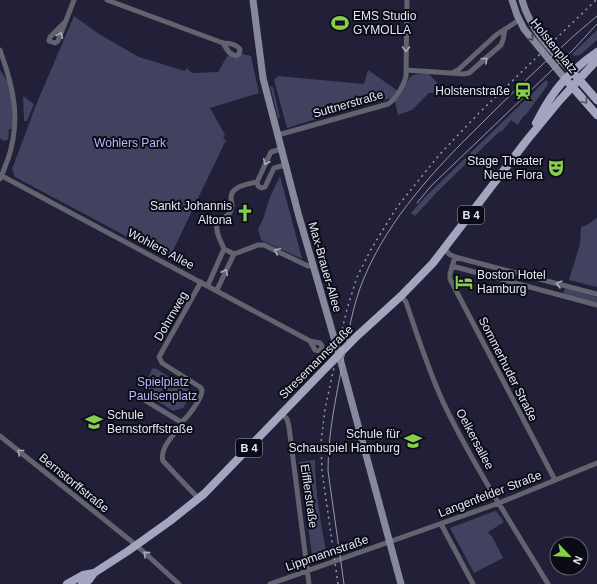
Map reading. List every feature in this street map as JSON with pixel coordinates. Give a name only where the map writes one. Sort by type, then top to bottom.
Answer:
[{"type":"main road","name":"Max-Brauer-Allee","points":[[253,0],[261,66],[285,165],[312,265],[339,355],[401,584]]},
{"type":"main road","name":"Holstenplatz","points":[[512,0],[519,20],[528,34],[597,115]]},
{"type":"main road","name":"Holstenplatz","points":[[522,0],[529,21],[536,32],[597,100]]},
{"type":"main road","name":"Stresemannstraße","points":[[527,140],[553,94],[588,58],[597,52]]},
{"type":"main road","name":"Stresemannstraße","points":[[67,584],[83,574],[94,572],[136,545],[199,499],[339,355],[401,296],[433,263],[527,140],[597,60]]},
{"type":"main road","name":"Stresemannstraße","points":[[82,584],[89,580],[94,572]]},
{"type":"street","points":[[66,22],[74,0]]},
{"type":"street","points":[[106,0],[223,43]]},
{"type":"street","name":"Suttnerstraße","points":[[278,135],[390,103],[395,98],[404,82],[406,70],[407,0]]},
{"type":"street","name":"Holstenplatz","points":[[451,73],[458,70],[496,35],[519,20]]},
{"type":"street","points":[[406,70],[466,74],[473,70],[501,45],[505,29]]},
{"type":"street","points":[[0,50],[13,89],[16,114],[13,145],[1,177]]},
{"type":"street","points":[[257,182],[271,152],[281,149]]},
{"type":"street","points":[[257,182],[258,186],[262,188],[265,187],[274,168],[285,165]]},
{"type":"street","name":"Wohlers Allee","points":[[1,177],[208,285],[310,341]]},
{"type":"street","points":[[234,254],[224,249],[217,230],[219,221],[229,214],[233,205],[231,198],[234,191],[238,187],[257,182]]},
{"type":"street","points":[[217,290],[234,254],[258,245],[264,245],[308,266],[312,265]]},
{"type":"street","points":[[445,248],[449,254],[455,257],[597,294]]},
{"type":"street","points":[[208,285],[224,249]]},
{"type":"street","points":[[455,257],[452,266],[597,305]]},
{"type":"street","name":"Sommerhuder Straße","points":[[452,266],[450,279],[555,480]]},
{"type":"street","points":[[500,279],[503,270]]},
{"type":"street","name":"Dohrnweg","points":[[181,422],[185,419],[201,396],[202,390],[200,387],[160,361],[160,354],[201,282]]},
{"type":"street","name":"Oelkersallee","points":[[401,296],[406,302],[428,367],[443,402],[499,504],[548,584]]},
{"type":"street","points":[[138,396],[181,422],[180,426],[164,448],[161,456],[163,461],[199,499]]},
{"type":"street","name":"Eifflerstraße","points":[[282,414],[287,419],[289,428],[310,584]]},
{"type":"street","name":"Bernstorffstraße","points":[[0,436],[136,545],[179,584]]},
{"type":"street","name":"Langenfelder Straße","points":[[390,542],[499,504],[597,463]]},
{"type":"street","points":[[442,524],[473,584]]},
{"type":"street","name":"Lippmannstraße","points":[[270,584],[390,542]]},
{"type":"green space","name":"Wohlers Park","points":[[74,16],[99,34],[139,57],[185,71],[187,68],[192,73],[218,72],[228,55],[234,59],[242,54],[251,56],[259,93],[210,108],[225,135],[223,138],[226,140],[169,259],[15,177],[12,169],[36,105]]},
{"type":"green space","points":[[597,30],[597,40],[580,55],[574,56],[572,54]]},
{"type":"green space","points":[[0,70],[10,85],[13,100],[12,129],[9,129],[8,140],[3,141],[0,138]]},
{"type":"green space","points":[[368,70],[401,93],[409,79],[417,74],[429,74],[440,86],[433,93],[429,93],[412,110],[398,115],[394,98],[375,101],[287,128],[274,80],[278,76],[364,84]]},
{"type":"green space","points":[[546,80],[548,82],[547,86],[518,125],[511,120],[502,131],[499,132],[439,190],[415,216],[411,213],[427,195]]},
{"type":"green space","points":[[270,86],[273,87],[280,118],[278,118]]},
{"type":"green space","points":[[23,96],[34,104],[27,121],[24,121]]},
{"type":"green space","points":[[280,176],[302,259],[261,240],[258,229]]},
{"type":"green space","points":[[597,218],[597,287],[569,280],[580,244],[581,227]]},
{"type":"green space","points":[[565,288],[597,297],[597,303],[563,294]]},
{"type":"green space","name":"Spielplatz Paulsenplatz","points":[[155,368],[193,392],[183,408],[173,411],[145,393],[144,390],[148,388],[146,379],[152,369]]},
{"type":"green space","points":[[315,460],[317,496],[327,556],[318,560],[312,555],[299,462]]},
{"type":"green space","points":[[495,511],[504,522],[488,532],[493,538],[503,558],[474,573],[450,528]]},
{"type":"tram line","points":[[344,584],[328,471],[328,458],[332,418],[348,333],[356,299],[364,278],[374,256],[400,214],[431,176],[465,140],[544,63],[597,16]]},
{"type":"tram line","points":[[417,203],[431,186],[575,48],[597,24]]},
{"type":"railway","points":[[338,584],[322,471],[321,443],[325,409],[347,309],[357,277],[370,251],[397,207],[440,154],[479,113],[596,0]]},
{"type":"place","name":"EMS Studio GYMOLLA","points":[[340,23]]},
{"type":"place","name":"Holstenstraße","points":[[523,91]]},
{"type":"place","name":"Stage Theater Neue Flora","points":[[556,168]]},
{"type":"place","name":"Sankt Johannis Altona","points":[[245,213]]},
{"type":"place","name":"Boston Hotel Hamburg","points":[[464,282]]},
{"type":"place","name":"Schule Bernstorffstraße","points":[[94,422]]},
{"type":"place","name":"Schule für Schauspiel Hamburg","points":[[413,441]]}]
